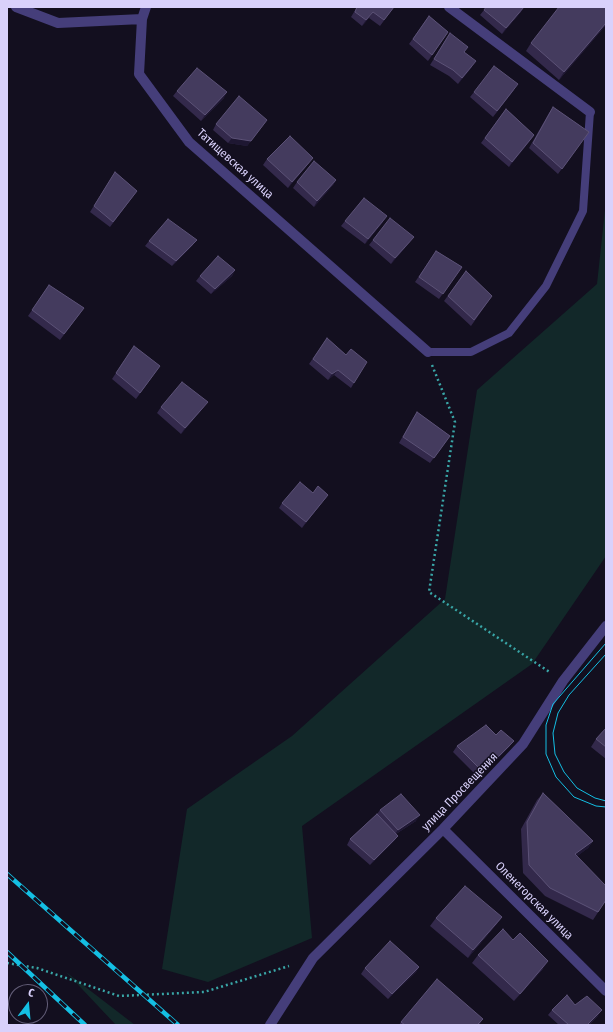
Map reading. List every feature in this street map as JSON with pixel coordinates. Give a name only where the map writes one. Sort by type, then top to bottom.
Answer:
[{"type":"street","points":[[16,7],[58,23],[142,19]]},
{"type":"street","name":"Татищевская улица","points":[[146,7],[142,19],[139,74],[189,142],[428,352]]},
{"type":"street","points":[[449,7],[590,112]]},
{"type":"street","name":"улица Просвещения","points":[[270,1025],[313,958],[443,829],[524,744],[563,681],[606,626]]},
{"type":"street","name":"Оленегорская улица","points":[[443,829],[606,991]]},
{"type":"lane","points":[[428,352],[471,352],[509,333],[546,286],[583,211],[590,112]]},
{"type":"path","points":[[428,352],[455,422],[429,592],[563,681]]},
{"type":"path","points":[[7,964],[37,968],[119,996],[204,992],[258,977],[313,958]]},
{"type":"green space","points":[[606,201],[606,556],[532,664],[302,826],[312,938],[208,982],[162,969],[187,809],[292,736],[445,599],[477,390],[597,284]]},
{"type":"green space","points":[[66,972],[135,1025],[116,1025]]},
{"type":"building","points":[[357,7],[394,7],[384,20],[373,12],[366,20],[355,12]]},
{"type":"building","points":[[486,7],[524,7],[506,28],[484,10]]},
{"type":"building","points":[[559,7],[606,7],[606,23],[564,72],[531,43]]},
{"type":"building","points":[[429,16],[448,32],[432,55],[413,39]]},
{"type":"building","points":[[450,33],[468,47],[464,52],[476,61],[462,78],[453,70],[434,59]]},
{"type":"building","points":[[494,66],[518,84],[497,111],[474,92]]},
{"type":"building","points":[[197,68],[227,92],[205,115],[177,91]]},
{"type":"building","points":[[239,96],[267,120],[251,141],[232,138],[216,124]]},
{"type":"building","points":[[553,107],[589,132],[562,169],[533,143]]},
{"type":"building","points":[[506,109],[534,135],[512,162],[485,138]]},
{"type":"building","points":[[290,136],[313,158],[292,182],[267,159]]},
{"type":"building","points":[[314,161],[336,180],[317,201],[297,182]]},
{"type":"building","points":[[115,172],[137,191],[113,222],[94,206]]},
{"type":"building","points":[[364,198],[387,216],[368,239],[345,221]]},
{"type":"building","points":[[390,218],[414,237],[395,258],[373,240]]},
{"type":"building","points":[[168,219],[197,240],[176,261],[149,241]]},
{"type":"building","points":[[436,251],[462,267],[443,294],[419,277]]},
{"type":"building","points":[[218,256],[235,270],[215,289],[200,276]]},
{"type":"building","points":[[466,271],[492,296],[474,320],[448,296]]},
{"type":"building","points":[[49,285],[84,308],[64,334],[32,310]]},
{"type":"building","points":[[327,338],[346,355],[351,349],[367,362],[354,383],[338,370],[332,374],[313,359]]},
{"type":"building","points":[[134,346],[160,366],[140,393],[116,373]]},
{"type":"building","points":[[182,382],[208,402],[185,428],[161,407]]},
{"type":"building","points":[[417,412],[450,436],[434,458],[403,437]]},
{"type":"building","points":[[300,482],[313,493],[318,486],[328,495],[306,522],[282,503]]},
{"type":"building","points":[[486,725],[496,735],[501,730],[514,741],[483,772],[457,746]]},
{"type":"building","points":[[606,728],[606,747],[596,739]]},
{"type":"building","points":[[543,793],[593,841],[575,854],[606,886],[606,900],[598,912],[550,888],[529,865],[527,822]]},
{"type":"building","points":[[401,794],[420,815],[398,830],[380,810]]},
{"type":"building","points":[[377,814],[398,836],[374,860],[350,839]]},
{"type":"building","points":[[465,886],[502,917],[473,950],[436,918]]},
{"type":"building","points":[[503,929],[513,940],[520,933],[548,961],[520,994],[478,955]]},
{"type":"building","points":[[390,941],[419,967],[392,994],[365,968]]},
{"type":"building","points":[[437,979],[483,1019],[477,1025],[405,1025],[401,1022]]},
{"type":"building","points":[[567,995],[575,1005],[587,996],[602,1010],[587,1025],[569,1025],[552,1010]]},
{"type":"tram line","points":[[606,643],[553,704],[546,725],[546,754],[556,777],[574,797],[596,806],[606,807]]},
{"type":"tram line","points":[[606,654],[569,695],[558,713],[553,733],[555,754],[564,772],[577,788],[595,798],[606,801]]},
{"type":"railway","points":[[7,874],[178,1025]]},
{"type":"railway","points":[[7,952],[85,1025]]}]
